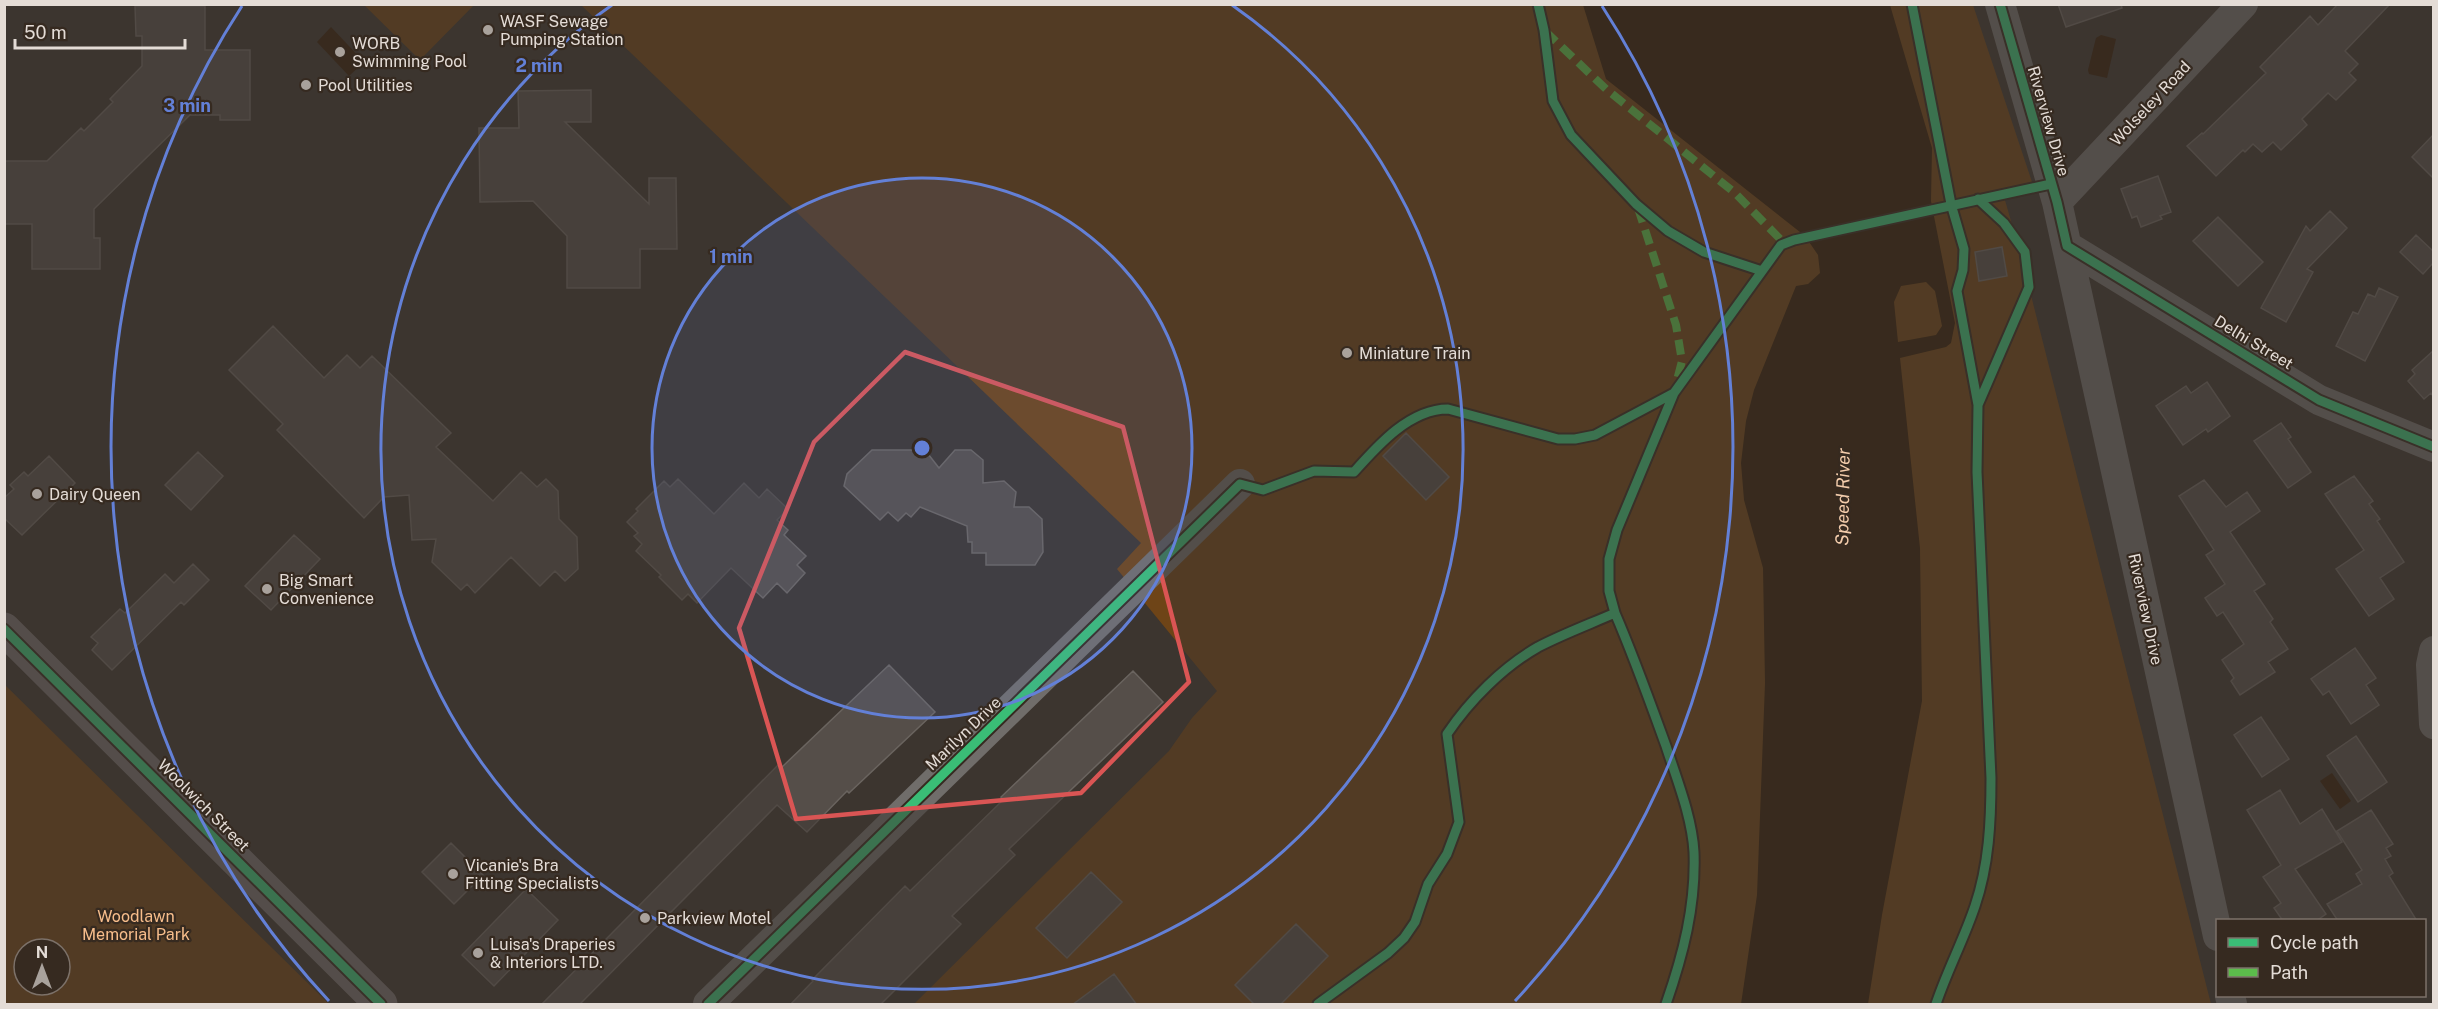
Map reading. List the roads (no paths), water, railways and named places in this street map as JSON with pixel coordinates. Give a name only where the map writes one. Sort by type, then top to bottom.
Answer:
[{"type":"main road","name":"Woolwich Street","points":[[4,629],[381,1005]]},
{"type":"street","name":"Riverview Drive","points":[[2000,4],[2057,202],[2216,931]]},
{"type":"street","name":"Wolseley Road","points":[[2057,202],[2243,4]]},
{"type":"street","name":"Delhi Street","points":[[2067,246],[2319,400],[2433,447]]},
{"type":"street","name":"Marilyn Drive","points":[[708,1005],[1240,484]]},
{"type":"street","points":[[2433,651],[2431,665],[2433,724]]},
{"type":"water","name":"Speed River","points":[[1583,5],[1890,5],[1932,148],[1931,201],[1955,323],[1951,343],[1946,347],[1900,358],[1920,548],[1922,701],[1882,915],[1868,1004],[1741,1004],[1757,895],[1765,683],[1763,568],[1744,500],[1741,463],[1746,421],[1754,390],[1796,286],[1808,284],[1820,273],[1818,255],[1805,236],[1606,79]],"holes":[[[1926,282],[1935,291],[1942,326],[1936,335],[1898,342],[1894,302],[1901,286]]]},
{"type":"water","name":"WORB Swimming Pool","points":[[331,27],[364,62],[349,76],[317,42]]},
{"type":"water","points":[[2101,35],[2116,39],[2107,78],[2089,74],[2088,70],[2096,38]]},
{"type":"water","points":[[2332,773],[2351,801],[2340,809],[2320,781]]},
{"type":"place","name":"WASF Sewage Pumping Station","points":[[488,30]]},
{"type":"place","name":"WORB Swimming Pool","points":[[340,52]]},
{"type":"place","name":"Pool Utilities","points":[[306,85]]},
{"type":"place","name":"Miniature Train","points":[[1347,353]]},
{"type":"place","name":"Dairy Queen","points":[[37,494]]},
{"type":"place","name":"Big Smart Convenience","points":[[267,589]]},
{"type":"place","name":"Vicanie's Bra Fitting Specialists","points":[[453,874]]},
{"type":"place","name":"Parkview Motel","points":[[645,918]]},
{"type":"place","name":"Luisa's Draperies & Interiors LTD.","points":[[478,953]]},
{"type":"park label","name":"Woodlawn Memorial Park","points":[[136,925]]}]
